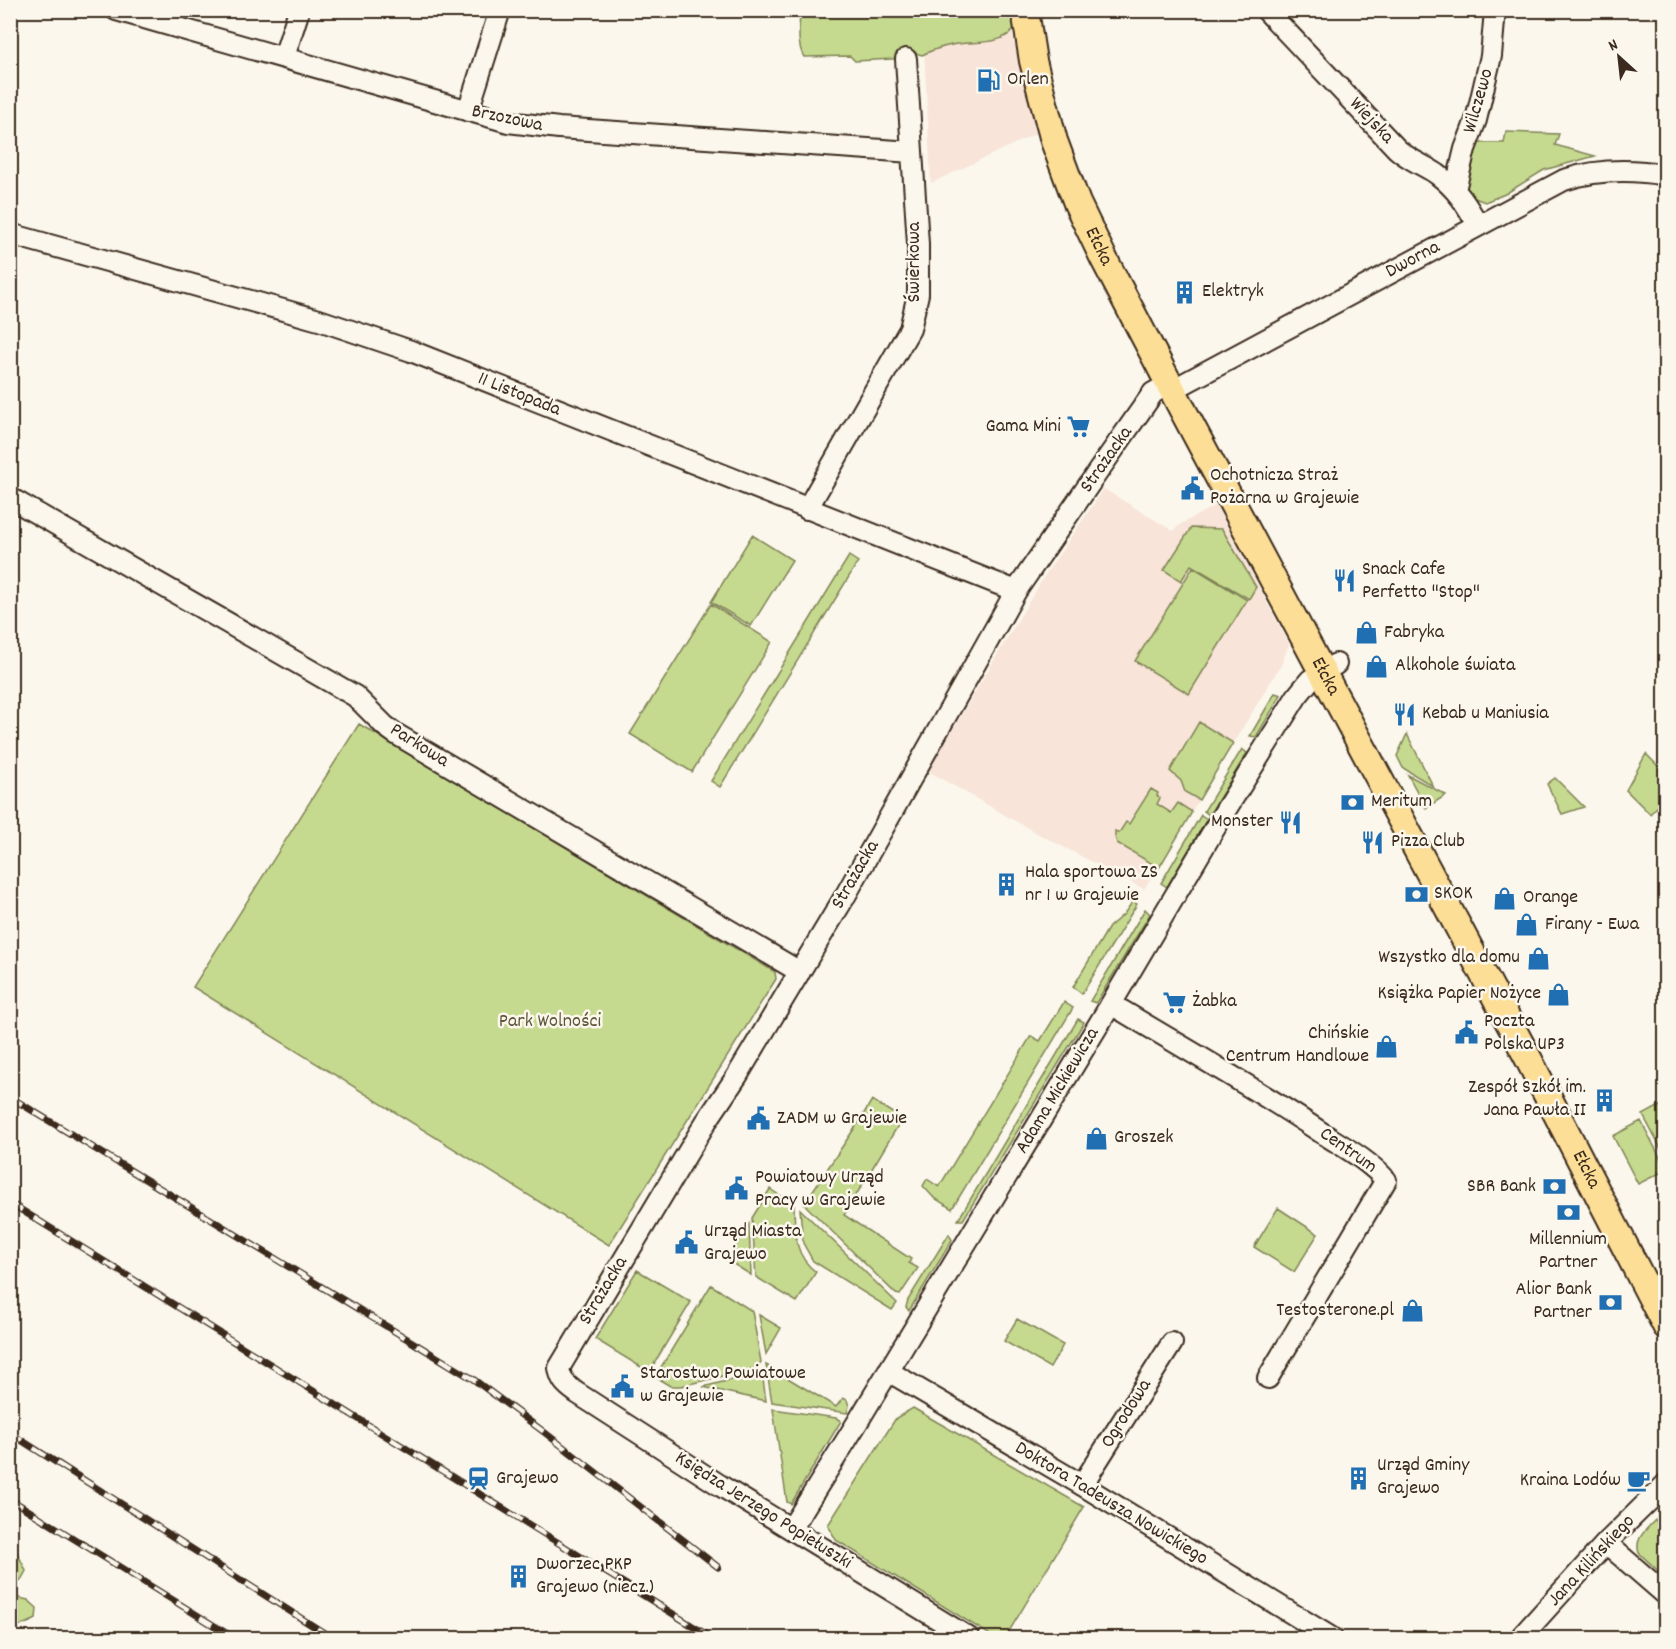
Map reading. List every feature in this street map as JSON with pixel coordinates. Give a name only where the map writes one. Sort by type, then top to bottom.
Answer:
[{"type":"main road","name":"Ełcka","points":[[1025,10],[1033,61],[1054,141],[1077,203],[1104,259],[1176,385],[1587,1137],[1623,1208],[1665,1301]]},
{"type":"main road","name":"Ełcka","points":[[1040,10],[1056,94],[1068,137],[1079,167],[1119,252],[1176,385]]},
{"type":"main road","name":"Ełcka","points":[[1329,668],[1665,1326]]},
{"type":"street","name":"Brzozowa","points":[[116,10],[508,122],[535,126],[912,152]]},
{"type":"street","points":[[284,57],[299,10]]},
{"type":"street","points":[[468,111],[500,10]]},
{"type":"street","name":"Wiejska","points":[[1266,10],[1397,149],[1406,157],[1436,174],[1455,190],[1478,225]]},
{"type":"street","name":"Wilczewo","points":[[1455,190],[1487,76],[1495,10]]},
{"type":"street","name":"Świerkowa","points":[[807,509],[910,328],[916,310],[918,244],[906,59]]},
{"type":"street","name":"Dworna","points":[[1176,385],[1551,186],[1578,176],[1621,171],[1665,175]]},
{"type":"street","name":"11 Listopada","points":[[10,234],[319,320],[411,351],[1016,591]]},
{"type":"street","name":"Strażacka","points":[[561,1379],[560,1368],[566,1354],[844,898],[1016,591],[1153,393],[1176,385]]},
{"type":"street","name":"Parkowa","points":[[10,498],[355,696],[396,734],[800,972]]},
{"type":"street","name":"Adama Mickiewicza","points":[[791,1529],[1111,1004],[1224,811],[1297,696],[1310,680],[1329,668]]},
{"type":"street","name":"Centrum","points":[[1111,1004],[1281,1105],[1376,1168],[1386,1180],[1268,1378]]},
{"type":"street","name":"Ogrodowa","points":[[1082,1485],[1172,1343]]},
{"type":"street","name":"Doktora Tadeusza Nowickiego","points":[[888,1371],[1082,1485],[1332,1638]]},
{"type":"street","name":"Księdza Jerzego Popiełuszki","points":[[561,1379],[577,1393],[711,1480],[969,1638]]},
{"type":"street","name":"Jana Kilińskiego","points":[[1520,1638],[1606,1543],[1665,1484]]},
{"type":"street","points":[[1606,1543],[1665,1595]]},
{"type":"shaded area","points":[[1010,25],[1037,133],[931,183],[924,47]]},
{"type":"shaded area","points":[[1104,489],[1173,531],[1181,524],[1216,505],[1289,644],[1281,665],[1144,889],[1033,831],[928,771],[1045,575]]},
{"type":"green space","points":[[971,10],[972,16],[1007,11],[1016,28],[1005,37],[993,41],[949,45],[922,55],[905,50],[893,59],[855,61],[850,56],[804,57],[800,46],[800,11]]},
{"type":"green space","points":[[1506,132],[1559,134],[1555,145],[1595,156],[1544,170],[1505,194],[1485,202],[1469,196],[1464,175],[1475,143],[1504,143]]},
{"type":"green space","points":[[1191,528],[1222,529],[1256,587],[1249,599],[1191,565],[1181,581],[1164,570]]},
{"type":"green space","points":[[752,535],[792,560],[751,626],[711,602]]},
{"type":"green space","points":[[849,556],[858,562],[720,787],[711,781]]},
{"type":"green space","points":[[1193,567],[1247,600],[1189,694],[1135,661]]},
{"type":"green space","points":[[711,604],[772,642],[692,772],[630,734]]},
{"type":"green space","points":[[1275,693],[1281,695],[1256,737],[1250,736]]},
{"type":"green space","points":[[1199,722],[1233,743],[1199,800],[1185,792],[1181,781],[1170,771]]},
{"type":"green space","name":"Park Wolności","points":[[359,724],[775,972],[776,979],[609,1245],[193,987]]},
{"type":"green space","points":[[1407,734],[1433,786],[1403,768],[1397,756]]},
{"type":"green space","points":[[1242,749],[1247,753],[1209,815],[1204,811]]},
{"type":"green space","points":[[1646,754],[1665,773],[1665,799],[1650,814],[1626,790]]},
{"type":"green space","points":[[1408,775],[1446,795],[1426,808]]},
{"type":"green space","points":[[1555,778],[1584,807],[1562,814],[1547,784]]},
{"type":"green space","points":[[1151,789],[1158,793],[1157,796],[1160,798],[1157,804],[1171,813],[1178,803],[1192,812],[1159,868],[1117,843],[1115,837],[1115,831],[1119,833],[1126,822],[1129,824]]},
{"type":"green space","points":[[1201,815],[1207,819],[1167,887],[1161,883]]},
{"type":"green space","points":[[1133,901],[1137,904],[1082,994],[1073,987],[1109,927],[1124,914]]},
{"type":"green space","points":[[1145,909],[1150,914],[1096,1003],[1090,1001]]},
{"type":"green space","points":[[1064,1002],[1073,1008],[952,1209],[933,1197],[923,1186],[927,1179],[939,1187],[1031,1036],[1040,1041]]},
{"type":"green space","points":[[1078,1019],[1084,1022],[963,1220],[958,1220]]},
{"type":"green space","points":[[872,1100],[902,1119],[844,1215],[911,1259],[909,1263],[918,1268],[900,1295],[896,1294],[804,1204]]},
{"type":"green space","points":[[1665,1103],[1665,1150],[1662,1151],[1643,1115]]},
{"type":"green space","points":[[1641,1121],[1666,1170],[1638,1184],[1613,1136]]},
{"type":"green space","points":[[770,1189],[794,1205],[795,1233],[799,1250],[808,1265],[816,1272],[797,1302],[756,1277],[752,1218]]},
{"type":"green space","points":[[1278,1208],[1318,1234],[1294,1272],[1254,1247]]},
{"type":"green space","points":[[800,1209],[897,1303],[892,1310],[813,1261],[803,1243]]},
{"type":"green space","points":[[749,1224],[751,1275],[727,1260]]},
{"type":"green space","points":[[949,1234],[952,1240],[909,1311],[906,1307],[908,1300]]},
{"type":"green space","points":[[637,1270],[691,1302],[649,1372],[595,1339]]},
{"type":"green space","points":[[711,1285],[752,1311],[761,1362],[756,1368],[681,1386],[670,1386],[655,1377]]},
{"type":"green space","points":[[759,1315],[781,1328],[766,1354]]},
{"type":"green space","points":[[1017,1319],[1063,1345],[1050,1368],[1004,1341]]},
{"type":"green space","points":[[766,1365],[836,1407],[843,1398],[847,1400],[849,1406],[847,1413],[772,1402]]},
{"type":"green space","points":[[762,1372],[766,1401],[703,1387]]},
{"type":"green space","points":[[913,1408],[1084,1507],[1005,1638],[995,1638],[836,1540],[828,1525],[896,1418]]},
{"type":"green space","points":[[773,1409],[836,1418],[841,1421],[791,1504],[787,1502]]},
{"type":"green space","points":[[1665,1514],[1665,1577],[1639,1553],[1638,1543],[1655,1520],[1657,1522]]},
{"type":"green space","points":[[10,1549],[16,1550],[26,1571],[21,1580],[13,1586],[13,1592],[37,1608],[36,1619],[11,1629]]},
{"type":"railway","points":[[10,1097],[473,1379],[718,1567]]},
{"type":"railway","points":[[10,1203],[712,1638]]},
{"type":"railway","points":[[10,1433],[332,1638]]},
{"type":"railway","points":[[10,1499],[234,1638]]},
{"type":"place","name":"Orlen","points":[[989,80]]},
{"type":"place","name":"Elektryk","points":[[1184,292]]},
{"type":"place","name":"Gama Mini","points":[[1079,427]]},
{"type":"place","name":"Ochotnicza Straż Pożarna w Grajewie","points":[[1192,488]]},
{"type":"place","name":"Snack Cafe Perfetto \"Stop\"","points":[[1344,581]]},
{"type":"place","name":"Fabryka","points":[[1366,633]]},
{"type":"place","name":"Alkohole świata","points":[[1377,666]]},
{"type":"place","name":"Kebab u Maniusia","points":[[1404,714]]},
{"type":"place","name":"Meritum","points":[[1353,802]]},
{"type":"place","name":"Monster","points":[[1291,822]]},
{"type":"place","name":"Pizza Club","points":[[1373,842]]},
{"type":"place","name":"Hala sportowa ZS nr 1 w Grajewie","points":[[1007,884]]},
{"type":"place","name":"SKOK","points":[[1416,894]]},
{"type":"place","name":"Orange","points":[[1505,898]]},
{"type":"place","name":"Firany - Ewa","points":[[1527,925]]},
{"type":"place","name":"Wszystko dla domu","points":[[1538,958]]},
{"type":"place","name":"Książka Papier Nożyce","points":[[1559,994]]},
{"type":"place","name":"Żabka","points":[[1174,1002]]},
{"type":"place","name":"Poczta Polska UP3","points":[[1466,1033]]},
{"type":"place","name":"Chińskie Centrum Handlowe","points":[[1387,1046]]},
{"type":"place","name":"Zespół Szkół im. Jana Pawła II","points":[[1604,1100]]},
{"type":"place","name":"ZADM w Grajewie","points":[[759,1119]]},
{"type":"place","name":"Groszek","points":[[1096,1138]]},
{"type":"place","name":"SBR Bank","points":[[1554,1187]]},
{"type":"place","name":"Powiatowy Urząd Pracy w Grajewie","points":[[737,1189]]},
{"type":"place","name":"Millennium Partner","points":[[1568,1213]]},
{"type":"place","name":"Urząd Miasta Grajewo","points":[[686,1243]]},
{"type":"place","name":"Alior Bank Partner","points":[[1610,1302]]},
{"type":"place","name":"Testosterone.pl","points":[[1412,1311]]},
{"type":"place","name":"Starostwo Powiatowe w Grajewie","points":[[622,1386]]},
{"type":"place","name":"Urząd Gminy Grajewo","points":[[1359,1478]]},
{"type":"place","name":"Grajewo","points":[[478,1479]]},
{"type":"place","name":"Kraina Lodów","points":[[1639,1481]]},
{"type":"place","name":"Dworzec PKP Grajewo (niecz.)","points":[[518,1577]]}]
